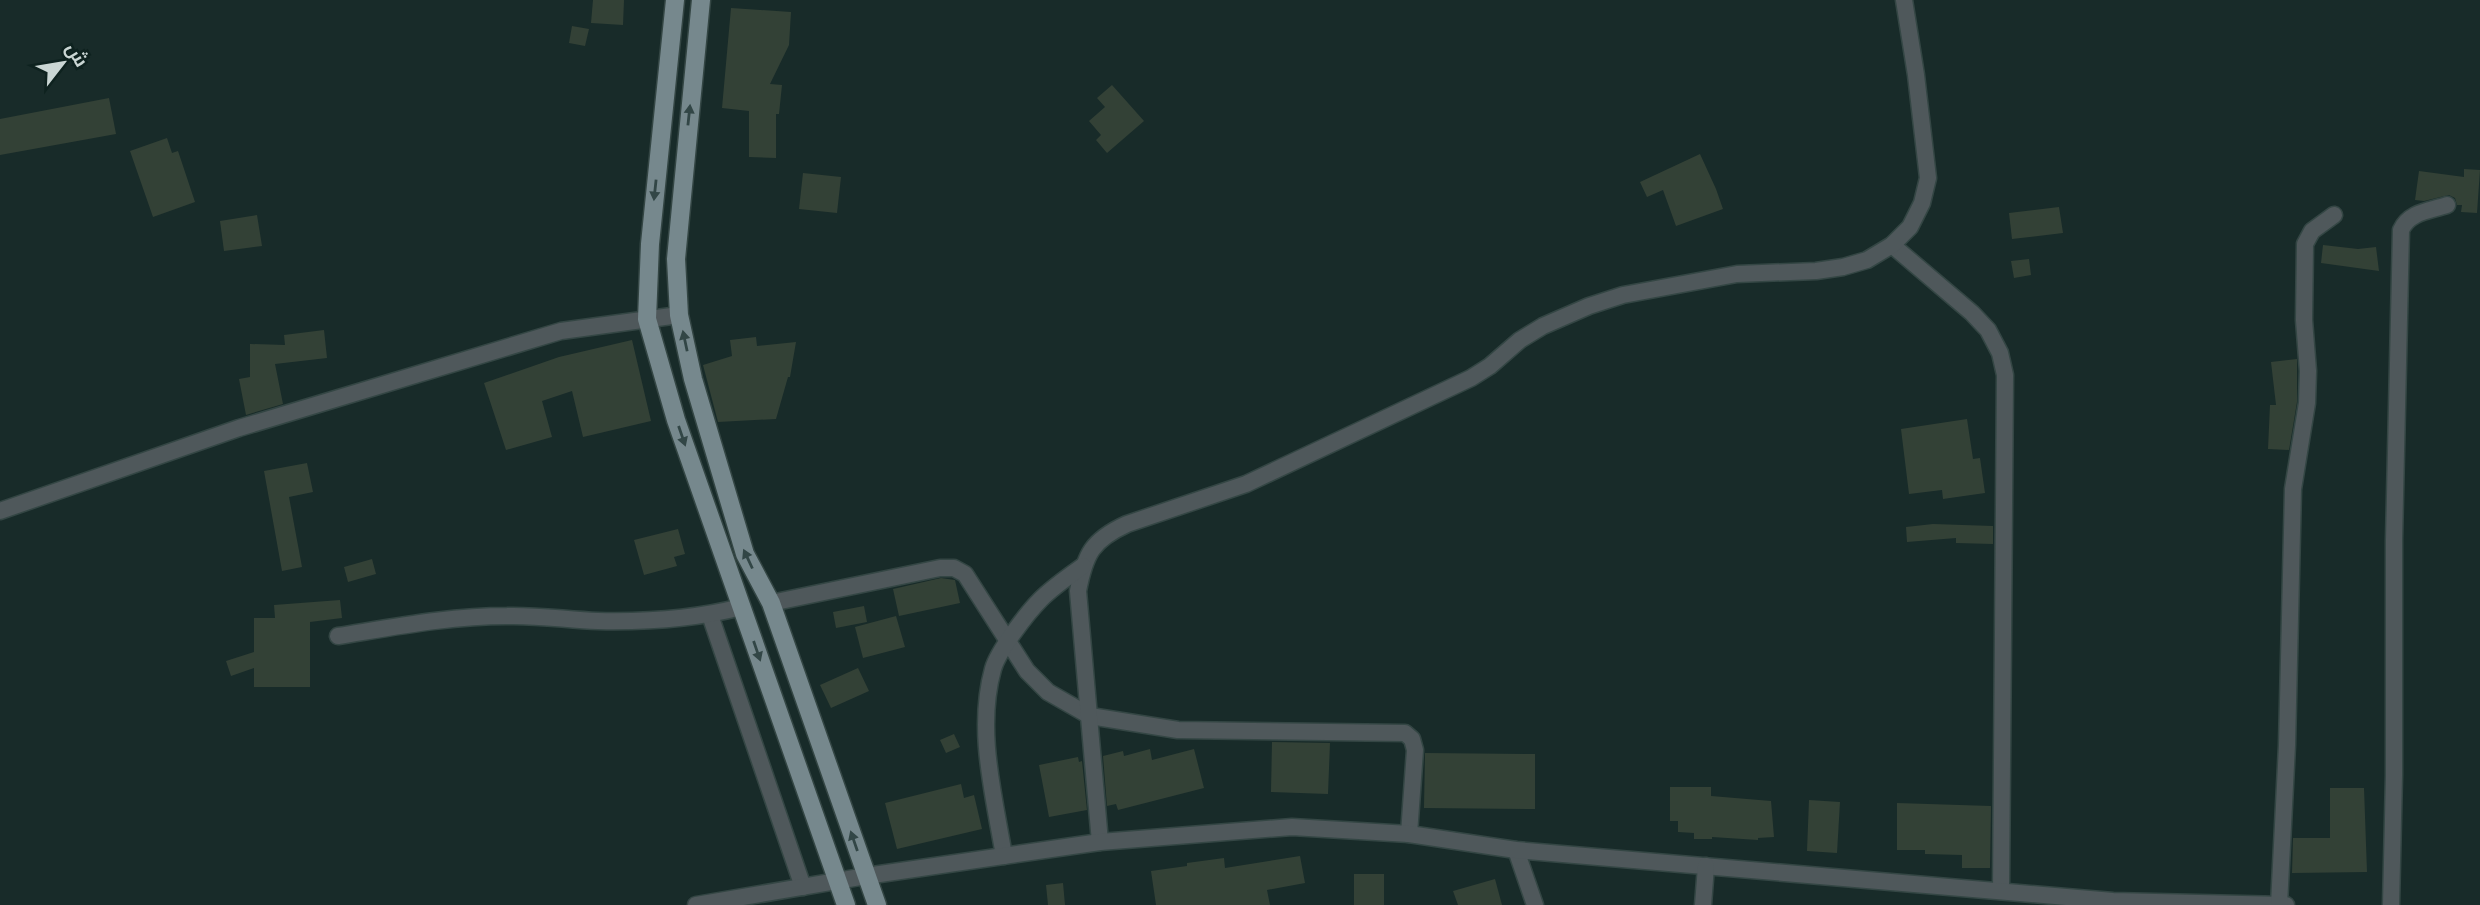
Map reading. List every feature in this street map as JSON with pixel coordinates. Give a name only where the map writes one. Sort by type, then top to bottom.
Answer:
[{"type":"main road","points":[[675,0],[650,244],[647,319],[676,421],[846,905]]},
{"type":"main road","points":[[701,0],[676,259],[679,315],[693,379],[745,554],[771,603],[877,905]]},
{"type":"street","points":[[1100,842],[1078,592],[1083,566],[1095,543],[1108,532],[1246,484],[1471,378],[1490,366],[1520,340],[1589,306],[1623,295],[1737,274],[1816,271],[1843,267],[1867,260],[1892,245],[1910,227],[1922,203],[1928,178],[1904,0]]},
{"type":"street","points":[[2390,905],[2401,230],[2405,221],[2414,215],[2447,205]]},
{"type":"street","points":[[2279,905],[2287,745],[2293,489],[2307,403],[2305,244],[2312,231],[2334,215]]},
{"type":"street","points":[[1892,245],[1972,313],[1987,330],[2000,353],[2005,375],[2001,891]]},
{"type":"street","points":[[0,511],[239,428],[548,335],[679,315]]},
{"type":"street","points":[[1004,856],[987,753],[988,695],[993,666],[1024,618],[1041,598],[1083,566]]},
{"type":"street","points":[[771,603],[940,568],[954,568],[965,574],[1027,671],[1048,692],[1090,716],[1178,730],[1405,733],[1412,739],[1415,750],[1409,834]]},
{"type":"street","points":[[338,636],[458,618],[508,615],[600,621],[665,620],[710,615],[741,607]]},
{"type":"street","points":[[710,615],[803,887]]},
{"type":"street","points":[[696,905],[866,876],[1100,842],[1292,827],[1409,834],[1516,850],[2113,903],[2286,905]]},
{"type":"street","points":[[1516,850],[1535,905]]},
{"type":"street","points":[[1703,905],[1706,866]]},
{"type":"building","points":[[593,0],[624,0],[623,25],[591,23]]},
{"type":"building","points":[[731,8],[791,12],[789,45],[770,84],[782,85],[779,114],[776,114],[776,158],[749,157],[749,111],[722,108]]},
{"type":"building","points":[[572,26],[589,29],[585,46],[569,43]]},
{"type":"building","points":[[1112,85],[1144,121],[1107,153],[1096,140],[1101,135],[1089,121],[1105,107],[1097,98]]},
{"type":"building","points":[[109,98],[116,134],[0,155],[0,119]]},
{"type":"building","points":[[167,138],[172,153],[178,151],[195,202],[153,217],[130,151]]},
{"type":"building","points":[[1700,154],[1723,209],[1676,226],[1663,190],[1647,197],[1640,182]]},
{"type":"building","points":[[2464,169],[2480,170],[2477,213],[2461,212],[2462,205],[2457,205],[2455,198],[2449,195],[2424,201],[2415,200],[2419,171],[2464,177]]},
{"type":"building","points":[[803,173],[841,177],[837,213],[799,209]]},
{"type":"building","points":[[2059,207],[2063,233],[2012,239],[2009,213]]},
{"type":"building","points":[[257,215],[262,246],[224,251],[220,221]]},
{"type":"building","points":[[2323,245],[2358,249],[2376,247],[2379,271],[2321,263]]},
{"type":"building","points":[[2029,259],[2031,275],[2014,278],[2011,261]]},
{"type":"building","points":[[324,330],[327,358],[275,364],[283,404],[246,415],[239,379],[250,377],[250,344],[285,345],[284,335]]},
{"type":"building","points":[[756,337],[757,346],[796,342],[790,377],[776,419],[718,422],[703,365],[732,356],[730,340]]},
{"type":"building","points":[[632,340],[651,421],[583,437],[572,391],[542,401],[552,437],[506,450],[484,383],[559,357]]},
{"type":"building","points":[[2297,359],[2297,402],[2289,450],[2268,449],[2270,405],[2276,405],[2271,362]]},
{"type":"building","points":[[1967,419],[1973,459],[1980,458],[1985,493],[1943,499],[1942,490],[1909,494],[1901,429]]},
{"type":"building","points":[[307,463],[313,492],[289,497],[302,567],[282,571],[264,471]]},
{"type":"building","points":[[1933,524],[1993,526],[1993,544],[1956,543],[1956,538],[1907,542],[1906,527]]},
{"type":"building","points":[[678,529],[685,554],[674,557],[677,566],[644,575],[634,540]]},
{"type":"building","points":[[372,559],[376,574],[348,582],[344,567]]},
{"type":"building","points":[[941,578],[955,580],[960,603],[899,616],[893,589]]},
{"type":"building","points":[[340,600],[342,618],[310,622],[310,687],[254,687],[254,668],[231,676],[226,661],[254,652],[254,618],[275,618],[274,605]]},
{"type":"building","points":[[864,606],[867,622],[836,628],[833,612]]},
{"type":"building","points":[[896,616],[905,647],[863,658],[855,627]]},
{"type":"building","points":[[858,668],[869,691],[831,708],[820,685]]},
{"type":"building","points":[[954,734],[960,747],[946,753],[940,740]]},
{"type":"building","points":[[1272,742],[1330,743],[1328,794],[1271,792]]},
{"type":"building","points":[[1150,749],[1152,760],[1194,749],[1204,788],[1118,810],[1116,804],[1107,806],[1103,756],[1123,751],[1124,756]]},
{"type":"building","points":[[1425,753],[1535,754],[1535,809],[1424,808]]},
{"type":"building","points":[[1078,757],[1079,762],[1082,761],[1087,810],[1049,817],[1039,765]]},
{"type":"building","points":[[961,784],[964,798],[974,795],[982,829],[897,849],[885,803]]},
{"type":"building","points":[[1670,787],[1711,787],[1711,796],[1771,801],[1774,837],[1758,840],[1712,837],[1694,839],[1694,833],[1678,832],[1678,821],[1670,821]]},
{"type":"building","points":[[2330,788],[2364,788],[2367,872],[2292,873],[2293,838],[2330,838]]},
{"type":"building","points":[[1809,800],[1840,802],[1837,853],[1807,851]]},
{"type":"building","points":[[1897,803],[1991,806],[1990,868],[1962,868],[1962,855],[1925,854],[1925,850],[1897,850]]},
{"type":"building","points":[[1300,856],[1305,883],[1267,890],[1270,905],[1156,905],[1151,871],[1224,858],[1225,868]]},
{"type":"building","points":[[1354,874],[1384,874],[1384,905],[1354,905]]},
{"type":"building","points":[[1495,879],[1502,905],[1458,905],[1453,891]]},
{"type":"building","points":[[1063,883],[1065,905],[1048,905],[1046,885]]}]
